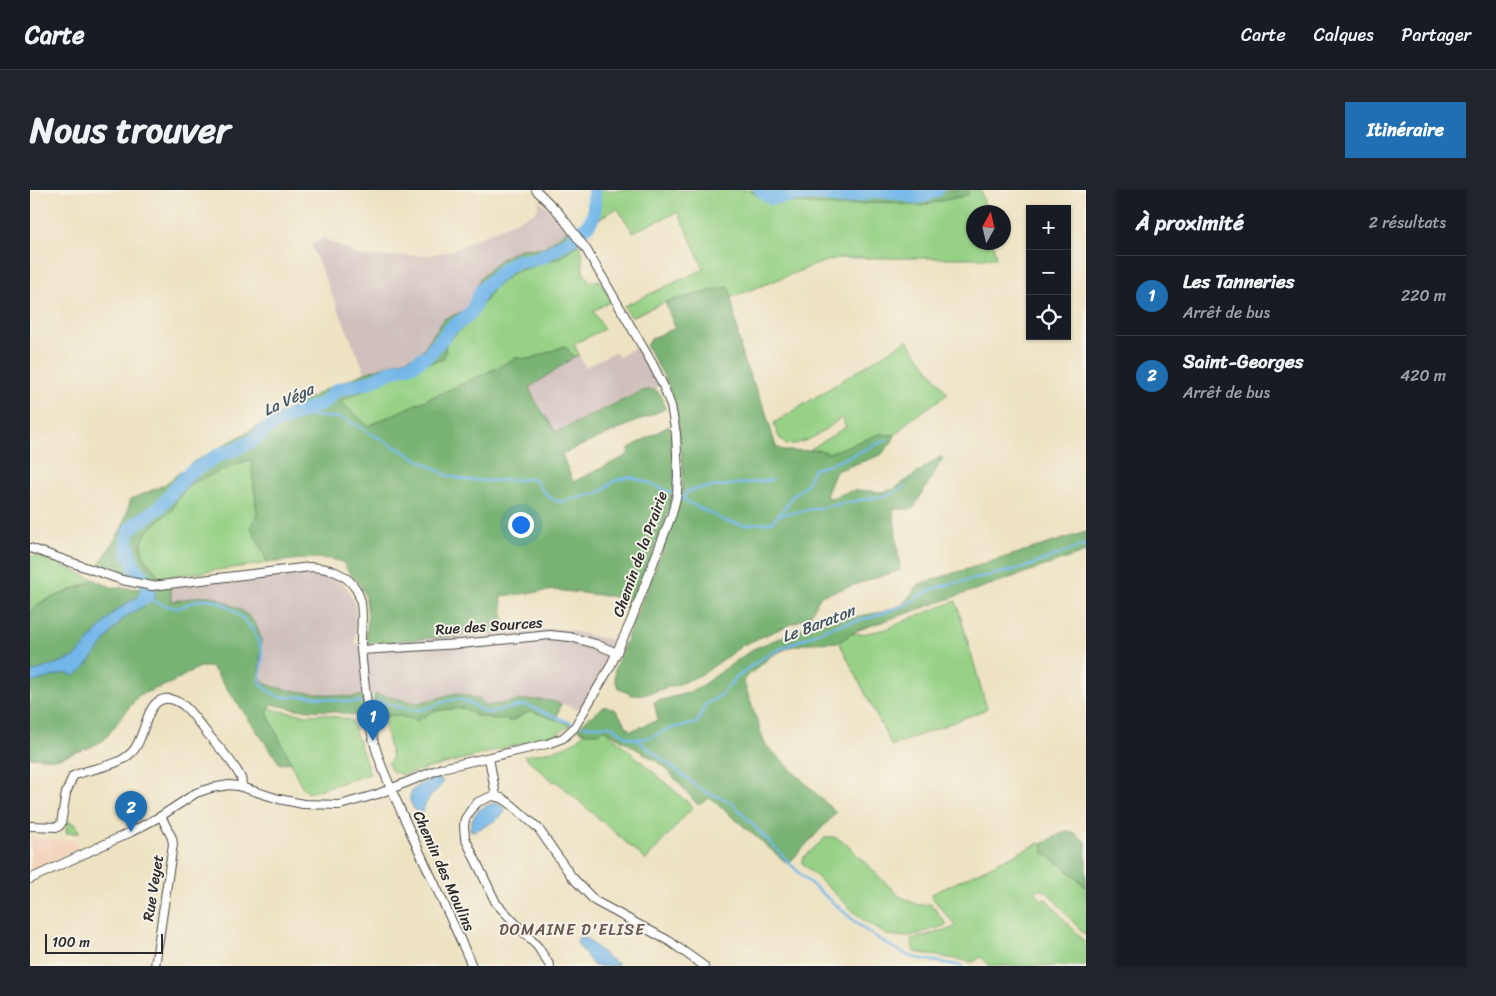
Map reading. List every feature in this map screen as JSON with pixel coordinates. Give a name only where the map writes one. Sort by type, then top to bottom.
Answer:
[{"type":"street","name":"Chemin de la Prairie","points":[[30,879],[69,862],[161,816],[204,790],[229,785],[284,800],[323,806],[350,803],[386,791],[442,768],[547,744],[567,735],[576,725],[617,653],[631,621],[675,502],[678,481],[676,442],[672,410],[663,385],[605,280],[578,238],[536,190]]},
{"type":"street","name":"Chemin des Moulins","points":[[30,548],[122,580],[152,586],[310,567],[320,567],[337,572],[346,578],[356,589],[360,599],[361,650],[373,742],[390,788],[472,966]]},
{"type":"street","name":"Rue des Sources","points":[[361,650],[460,644],[550,635],[570,637],[596,644],[617,653]]},
{"type":"street","points":[[30,826],[58,827],[61,824],[66,793],[73,776],[112,764],[133,751],[143,735],[151,708],[163,699],[180,703],[190,711],[228,757],[241,777],[242,787]]},
{"type":"street","points":[[490,758],[496,796]]},
{"type":"street","points":[[550,966],[538,947],[510,920],[496,903],[465,838],[464,826],[468,813],[478,802],[486,798],[496,796],[512,804],[538,828],[572,877],[596,901],[669,941],[704,966]]},
{"type":"street","name":"Rue Veyet","points":[[155,966],[173,844],[161,816]]},
{"type":"shaded area","points":[[538,200],[554,213],[568,230],[543,248],[520,249],[480,279],[466,310],[444,319],[421,352],[415,356],[365,373],[311,245],[323,238],[363,257],[428,255],[451,251],[535,212],[539,207]]},
{"type":"shaded area","points":[[638,346],[657,383],[657,390],[642,391],[556,433],[529,388],[579,355],[585,367],[615,352],[619,357]]},
{"type":"shaded area","points":[[310,572],[333,576],[339,579],[346,587],[353,599],[356,613],[355,644],[549,629],[569,630],[610,640],[606,666],[580,710],[553,701],[518,700],[487,706],[436,698],[418,703],[375,694],[351,697],[282,689],[263,683],[258,675],[261,634],[211,595],[172,601],[170,586],[233,578]]},
{"type":"shaded area","points":[[30,835],[39,838],[77,841],[77,849],[30,870]]},
{"type":"green space","points":[[599,190],[751,190],[754,194],[838,206],[885,202],[919,206],[968,195],[968,190],[981,190],[984,205],[966,205],[966,250],[994,250],[996,258],[841,258],[826,261],[732,297],[728,287],[665,302],[631,317],[624,306],[704,269],[678,212],[633,232],[617,208],[594,222],[598,212]]},
{"type":"green space","points":[[751,190],[968,190],[968,195],[919,206],[885,202],[838,206],[770,201],[754,194]]},
{"type":"green space","points":[[568,230],[578,244],[559,258],[514,272],[494,288],[471,320],[446,343],[444,359],[423,364],[340,401],[368,426],[497,368],[515,358],[530,359],[565,346],[574,357],[529,388],[556,432],[642,391],[653,390],[659,392],[665,409],[562,454],[573,482],[628,455],[629,448],[669,426],[674,458],[673,491],[670,505],[661,534],[631,603],[616,597],[556,590],[501,596],[505,632],[366,642],[367,602],[361,586],[348,571],[345,564],[318,558],[268,563],[251,527],[257,514],[251,459],[189,484],[174,504],[173,509],[148,531],[144,537],[142,551],[146,561],[159,578],[135,578],[122,572],[119,567],[112,564],[108,567],[99,565],[122,528],[131,499],[164,485],[193,462],[326,389],[415,356],[421,352],[444,319],[466,310],[480,279],[501,259],[520,249],[543,248]]},
{"type":"green space","points":[[578,244],[582,251],[583,272],[590,282],[600,280],[611,301],[593,311],[604,329],[574,344],[579,355],[574,357],[565,346],[530,359],[515,358],[497,368],[368,426],[339,401],[423,364],[444,359],[446,343],[471,320],[494,288],[514,272],[559,258]]},
{"type":"green space","points":[[729,287],[743,360],[764,407],[776,447],[785,451],[819,450],[829,453],[880,434],[895,435],[892,442],[881,455],[836,471],[826,496],[831,498],[854,490],[883,492],[894,489],[940,457],[943,458],[913,509],[893,509],[900,570],[820,596],[810,616],[743,645],[703,674],[677,685],[643,695],[632,695],[618,688],[615,679],[615,668],[665,544],[682,490],[683,470],[676,406],[665,378],[646,345],[652,338],[675,328],[665,302]]},
{"type":"green space","points":[[907,340],[948,394],[910,420],[895,435],[880,434],[829,453],[809,450],[846,427],[841,418],[815,436],[802,442],[786,445],[779,437],[774,423]]},
{"type":"green space","points":[[251,458],[257,514],[251,527],[268,563],[159,578],[145,559],[142,551],[144,535],[174,504],[189,484]]},
{"type":"green space","points":[[1086,532],[1086,552],[858,630],[839,642],[810,643],[790,647],[771,656],[743,680],[765,744],[836,813],[788,864],[710,798],[698,805],[664,766],[604,729],[600,733],[586,733],[578,729],[605,706],[616,710],[630,731],[658,720],[654,702],[687,693],[701,686],[753,649],[815,624],[882,612],[902,605],[919,584]]},
{"type":"green space","points":[[30,555],[50,560],[93,579],[89,583],[39,603],[30,612]]},
{"type":"green space","points":[[93,579],[111,587],[142,589],[170,586],[172,601],[205,596],[220,599],[247,615],[256,626],[260,637],[261,649],[260,677],[265,683],[282,689],[306,692],[351,697],[362,695],[365,708],[361,716],[358,716],[331,711],[294,709],[272,704],[267,713],[291,762],[280,764],[212,667],[199,667],[171,683],[139,695],[104,740],[91,747],[56,759],[30,757],[30,612],[39,603],[89,583]]},
{"type":"green space","points":[[956,601],[987,709],[892,746],[839,642],[852,633],[862,634],[887,629]]},
{"type":"green space","points":[[457,693],[480,699],[487,706],[533,700],[552,701],[561,704],[556,720],[531,711],[511,721],[477,716],[463,708],[434,711],[417,720],[394,715],[383,717],[374,704],[375,694],[418,703]]},
{"type":"green space","points":[[270,708],[309,715],[324,714],[351,720],[370,774],[308,793],[301,785],[267,713]]},
{"type":"green space","points":[[463,708],[477,716],[511,721],[531,711],[571,725],[555,735],[402,775],[392,771],[388,764],[392,758],[383,717],[394,715],[417,720],[434,711]]},
{"type":"green space","points":[[604,729],[693,807],[646,860],[556,781],[554,782],[524,756],[557,749],[573,743],[584,732]]},
{"type":"green space","points":[[67,821],[77,825],[79,833],[66,833]]},
{"type":"green space","points":[[1066,831],[1073,832],[1086,842],[1086,887],[1062,865],[1044,853],[1042,844]]},
{"type":"green space","points":[[826,837],[834,837],[844,842],[899,896],[918,905],[931,904],[947,925],[907,937],[887,935],[863,920],[802,863],[802,859]]},
{"type":"green space","points":[[1039,843],[1042,844],[1044,853],[1062,865],[1086,887],[1086,936],[1047,892],[1041,889],[1035,891],[1041,900],[1046,899],[1086,944],[1086,966],[990,966],[981,957],[973,962],[914,952],[911,939],[956,926],[930,895]]},
{"type":"water","points":[[141,587],[153,589],[156,596],[149,603],[122,620],[89,662],[75,676],[65,673],[30,683],[30,673],[75,657],[114,612],[139,596]]},
{"type":"water","points":[[437,778],[441,779],[443,783],[428,801],[422,814],[418,815],[410,800],[412,791],[419,785]]},
{"type":"water","points":[[497,803],[505,809],[505,812],[486,826],[473,831],[470,830],[473,819],[478,811]]},
{"type":"water","points":[[585,937],[607,957],[618,964],[617,966],[594,966],[577,943],[578,938]]},
{"type":"waterway","name":"La Véga","points":[[145,598],[148,588],[146,581],[135,568],[129,554],[127,542],[129,530],[160,507],[189,473],[221,454],[254,440],[272,424],[322,404],[337,390],[369,382],[389,372],[414,364],[428,355],[450,329],[472,311],[481,291],[507,267],[517,261],[542,257],[572,239],[588,225],[594,211],[594,190]]},
{"type":"waterway","name":"La Véga","points":[[761,190],[771,198],[820,194],[842,198],[883,190],[914,197],[924,196],[937,190]]},
{"type":"waterway","points":[[299,412],[309,416],[343,418],[448,476],[488,481],[534,479],[542,490],[555,501],[560,502],[599,493],[616,480],[631,477],[672,493]]},
{"type":"waterway","points":[[680,498],[725,521],[744,525],[772,522],[791,498],[806,485],[814,469],[842,460],[886,440]]},
{"type":"waterway","points":[[683,499],[686,492],[696,489],[772,480]]},
{"type":"waterway","points":[[780,515],[883,496],[894,493],[905,486]]},
{"type":"waterway","name":"Le Baraton","points":[[583,726],[611,726],[627,737],[636,739],[652,737],[668,729],[697,723],[705,705],[721,695],[735,679],[752,665],[771,653],[831,627],[872,617],[908,604],[926,592],[939,587],[1026,567],[1086,544]]},
{"type":"waterway","name":"Le Baraton","points":[[150,600],[179,608],[197,600],[209,599],[221,603],[240,616],[257,637],[260,646],[262,654],[260,677],[262,685],[274,694],[281,697],[308,696],[361,702]]},
{"type":"waterway","name":"Le Baraton","points":[[376,701],[406,709],[421,710],[449,700],[461,700],[486,713],[526,705],[571,723]]},
{"type":"waterway","points":[[636,739],[703,791],[733,804],[802,876],[865,930],[911,957],[962,966]]},
{"type":"place","name":"Les Tanneries","points":[[373,741]]},
{"type":"place","name":"Saint-Georges","points":[[131,832]]},
{"type":"district","name":"DOMAINE D'ELISE","points":[[572,929]]}]
